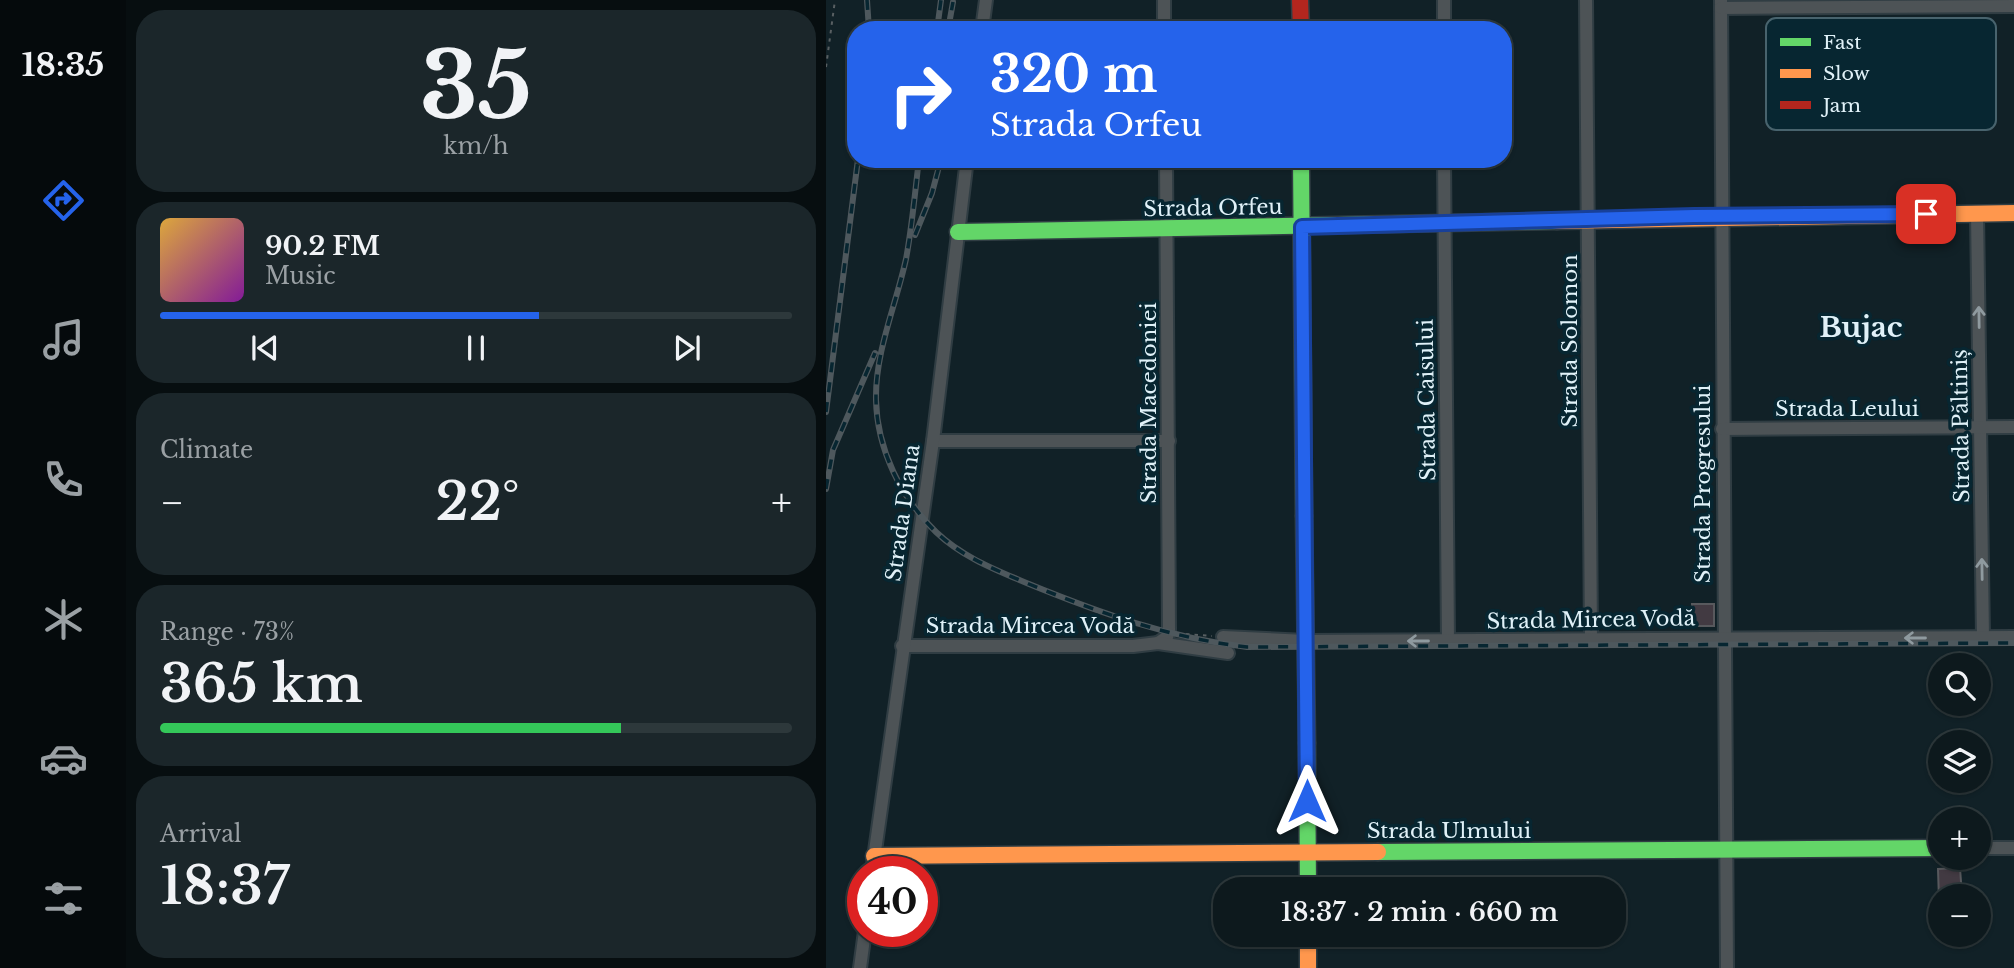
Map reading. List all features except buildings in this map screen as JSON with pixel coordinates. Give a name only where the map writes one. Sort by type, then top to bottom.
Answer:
[{"type":"street","points":[[983,21],[986,0]]},
{"type":"street","points":[[1164,0],[1164,21]]},
{"type":"street","points":[[1300,0],[1301,21]]},
{"type":"street","points":[[1444,0],[1444,21]]},
{"type":"street","name":"Strada Solomon","points":[[1586,0],[1591,639]]},
{"type":"street","points":[[1721,4],[2014,6]]},
{"type":"street","name":"Strada Progresului","points":[[1721,4],[1727,968]]},
{"type":"street","name":"Strada Diana","points":[[874,856],[933,441],[966,168]]},
{"type":"street","name":"Strada Macedoniei","points":[[1166,168],[1169,630]]},
{"type":"street","points":[[1301,168],[1308,877]]},
{"type":"street","name":"Strada Caisului","points":[[1444,168],[1448,641]]},
{"type":"street","name":"Strada Orfeu","points":[[958,232],[1166,230],[1721,216],[2014,213]]},
{"type":"street","name":"Strada Păltiniș","points":[[1978,214],[1983,637]]},
{"type":"street","name":"Strada Leului","points":[[1722,429],[2014,428]]},
{"type":"street","points":[[933,441],[1169,441]]},
{"type":"street","points":[[1158,643],[1167,637],[1169,630]]},
{"type":"street","name":"Strada Mircea Vodă","points":[[1223,637],[1306,641],[2014,637]]},
{"type":"street","name":"Strada Mircea Vodă","points":[[902,646],[1133,646],[1158,643],[1228,653]]},
{"type":"street","name":"Strada Ulmului","points":[[938,862],[1307,852],[1928,848]]},
{"type":"street","points":[[1991,848],[2014,848]]},
{"type":"street","points":[[860,968],[863,947]]},
{"type":"street","points":[[1308,947],[1308,968]]},
{"type":"path","points":[[826,67],[835,0]]},
{"type":"path","points":[[1169,630],[1223,637]]},
{"type":"railway","points":[[867,0],[868,21]]},
{"type":"railway","points":[[938,21],[941,0]]},
{"type":"railway","points":[[950,21],[953,2]]},
{"type":"railway","points":[[826,412],[857,168]]},
{"type":"railway","points":[[918,168],[906,259],[879,364],[876,400],[881,437],[893,472],[923,519],[957,549],[1004,573],[1082,605],[1136,623],[1190,637],[1247,647],[2014,643]]},
{"type":"railway","points":[[915,235],[939,168]]},
{"type":"railway","points":[[826,489],[833,450],[875,353]]},
{"type":"traffic: fast","points":[[1301,168],[1304,516]]},
{"type":"traffic: fast","points":[[958,232],[1557,221]]},
{"type":"traffic: fast","points":[[1307,743],[1308,877]]},
{"type":"traffic: fast","points":[[1378,852],[1928,848]]},
{"type":"traffic: slow","points":[[1557,221],[2014,213]]},
{"type":"traffic: slow","points":[[874,856],[1378,852]]},
{"type":"traffic: slow","points":[[1308,947],[1308,968]]},
{"type":"traffic: jam","points":[[1300,0],[1301,21]]},
{"type":"traffic: jam","points":[[1304,516],[1307,743]]},
{"type":"district","name":"Bujac","points":[[1861,327]]},
{"type":"route","points":[[1307,801],[1302,227],[1694,216],[1926,214]]}]
